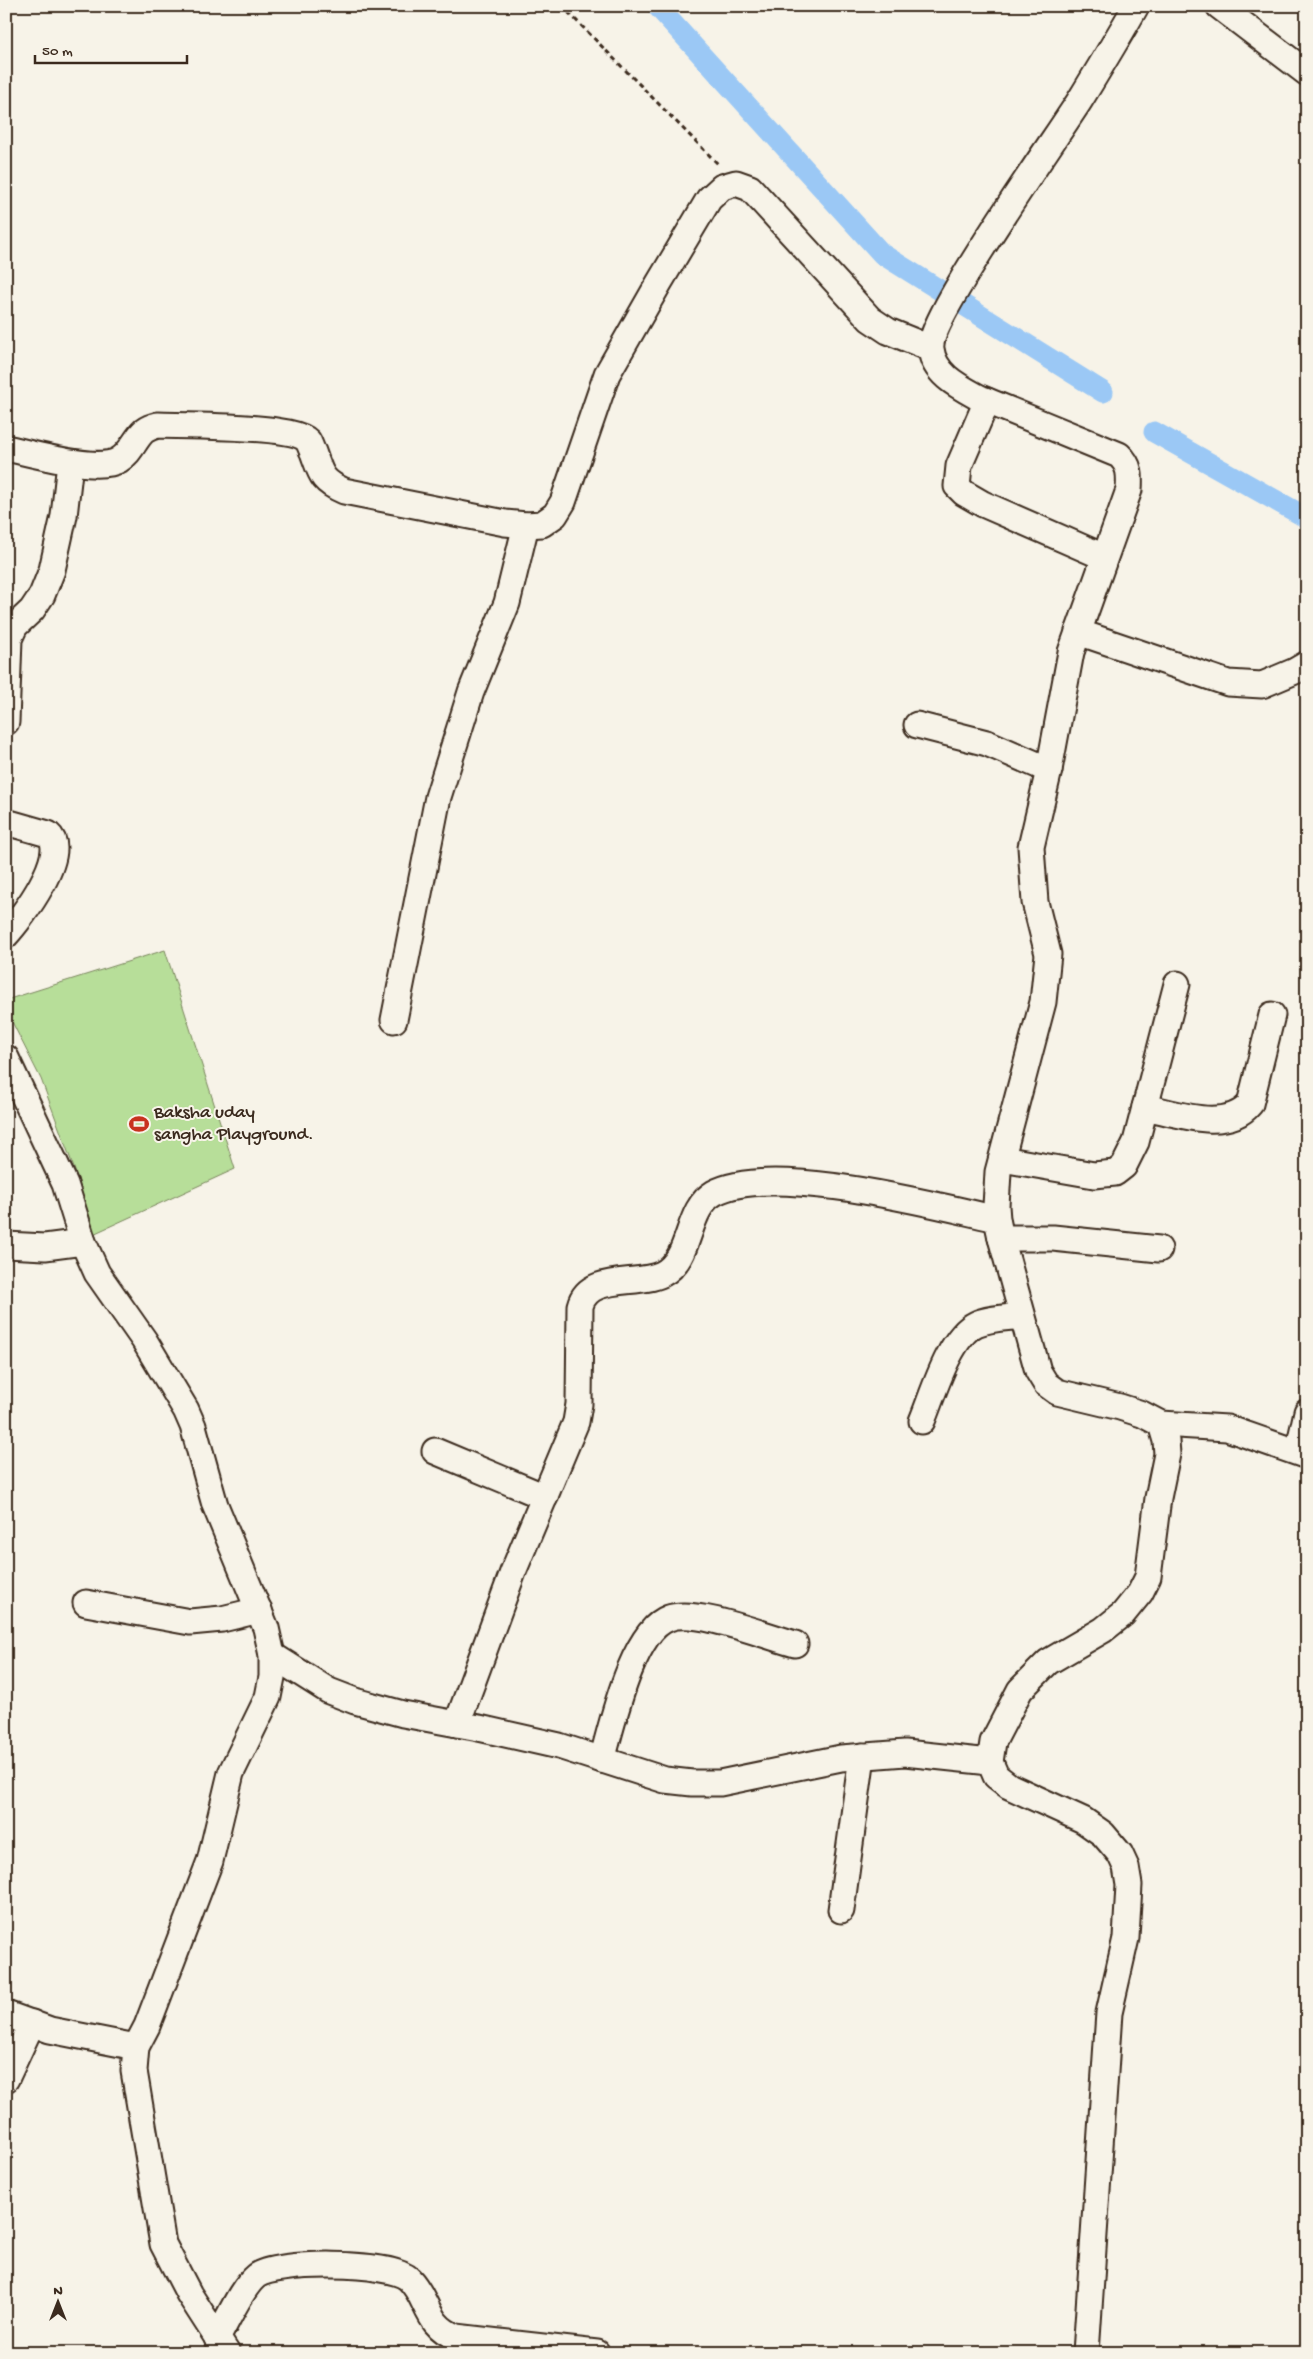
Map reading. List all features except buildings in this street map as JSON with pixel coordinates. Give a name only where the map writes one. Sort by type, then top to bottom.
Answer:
[{"type":"street","points":[[1136,6],[1080,100],[958,286],[933,340],[935,362],[943,375],[958,387],[987,401],[1119,455],[1127,463],[1129,490],[1071,652],[1049,770],[1031,847],[1035,902],[1048,954],[1046,982],[1043,1002],[998,1172],[999,1228],[1038,1370],[1046,1384],[1057,1392],[1120,1407],[1142,1414],[1161,1424],[1227,1428],[1302,1454],[1307,1412]]},
{"type":"street","points":[[1219,6],[1307,73]]},
{"type":"street","points":[[6,448],[70,463],[119,461],[132,448],[145,430],[158,425],[260,429],[297,434],[309,442],[321,475],[329,485],[344,491],[505,523],[542,524],[555,515],[563,502],[607,374],[709,199],[722,187],[736,183],[750,188],[870,319],[888,331],[933,340]]},
{"type":"street","points":[[987,401],[959,466],[956,476],[957,486],[964,493],[983,504],[1104,557]]},
{"type":"street","points":[[6,722],[9,639],[15,626],[32,610],[42,594],[52,570],[64,516],[70,463]]},
{"type":"street","points":[[394,1020],[438,797],[471,692],[507,603],[526,525]]},
{"type":"street","points":[[1078,632],[1228,683],[1262,684],[1307,664]]},
{"type":"street","points":[[917,725],[987,743],[1049,770]]},
{"type":"street","points":[[6,822],[48,834],[54,843],[54,852],[35,899],[6,935]]},
{"type":"street","points":[[1002,1159],[1094,1175],[1115,1173],[1124,1166],[1136,1142],[1177,984]]},
{"type":"street","points":[[1145,1107],[1207,1119],[1230,1117],[1244,1110],[1250,1104],[1272,1015]]},
{"type":"street","points":[[6,1058],[65,1184],[83,1242],[97,1273],[144,1340],[186,1410],[193,1426],[215,1505],[266,1628],[272,1655],[272,1677],[268,1697],[231,1773],[210,1861],[147,2026],[136,2047],[134,2071],[163,2244],[189,2294],[222,2345]]},
{"type":"street","points":[[457,1724],[513,1572],[576,1422],[579,1404],[580,1306],[582,1298],[600,1285],[656,1277],[667,1271],[679,1259],[699,1211],[713,1194],[741,1184],[799,1182],[915,1201],[999,1228],[1053,1238],[1159,1249]]},
{"type":"street","points":[[6,1245],[45,1247],[83,1242]]},
{"type":"street","points":[[922,1421],[947,1360],[963,1334],[981,1322],[1022,1316]]},
{"type":"street","points":[[1086,2353],[1110,2013],[1126,1938],[1130,1885],[1126,1867],[1120,1854],[1103,1834],[1083,1820],[1009,1786],[996,1776],[990,1762],[992,1742],[1020,1690],[1048,1662],[1103,1630],[1123,1614],[1140,1593],[1148,1577],[1158,1498],[1167,1454],[1166,1441],[1161,1424]]},
{"type":"street","points":[[435,1451],[545,1497]]},
{"type":"street","points":[[86,1603],[190,1622],[222,1619],[259,1610]]},
{"type":"street","points":[[602,1760],[629,1668],[647,1636],[660,1623],[670,1617],[703,1617],[795,1644]]},
{"type":"street","points":[[272,1655],[329,1691],[355,1701],[403,1714],[559,1746],[665,1780],[692,1783],[720,1783],[840,1758],[862,1756],[905,1754],[990,1762]]},
{"type":"street","points":[[841,1910],[862,1756]]},
{"type":"street","points":[[6,2014],[50,2030],[136,2047]]},
{"type":"street","points":[[6,2079],[32,2023]]},
{"type":"street","points":[[222,2345],[249,2283],[258,2275],[271,2269],[367,2266],[399,2273],[409,2279],[435,2324],[451,2335],[598,2353]]},
{"type":"path","points":[[562,6],[736,183]]},
{"type":"green space","name":"Baksha uday sangha Playground.","points":[[165,950],[235,1169],[91,1235],[78,1179],[41,1079],[6,1010],[6,1000]]},
{"type":"waterway","points":[[657,6],[882,254],[1103,392]]},
{"type":"waterway","points":[[1154,432],[1307,518]]},
{"type":"place","name":"Baksha uday sangha Playground.","points":[[139,1124]]}]
